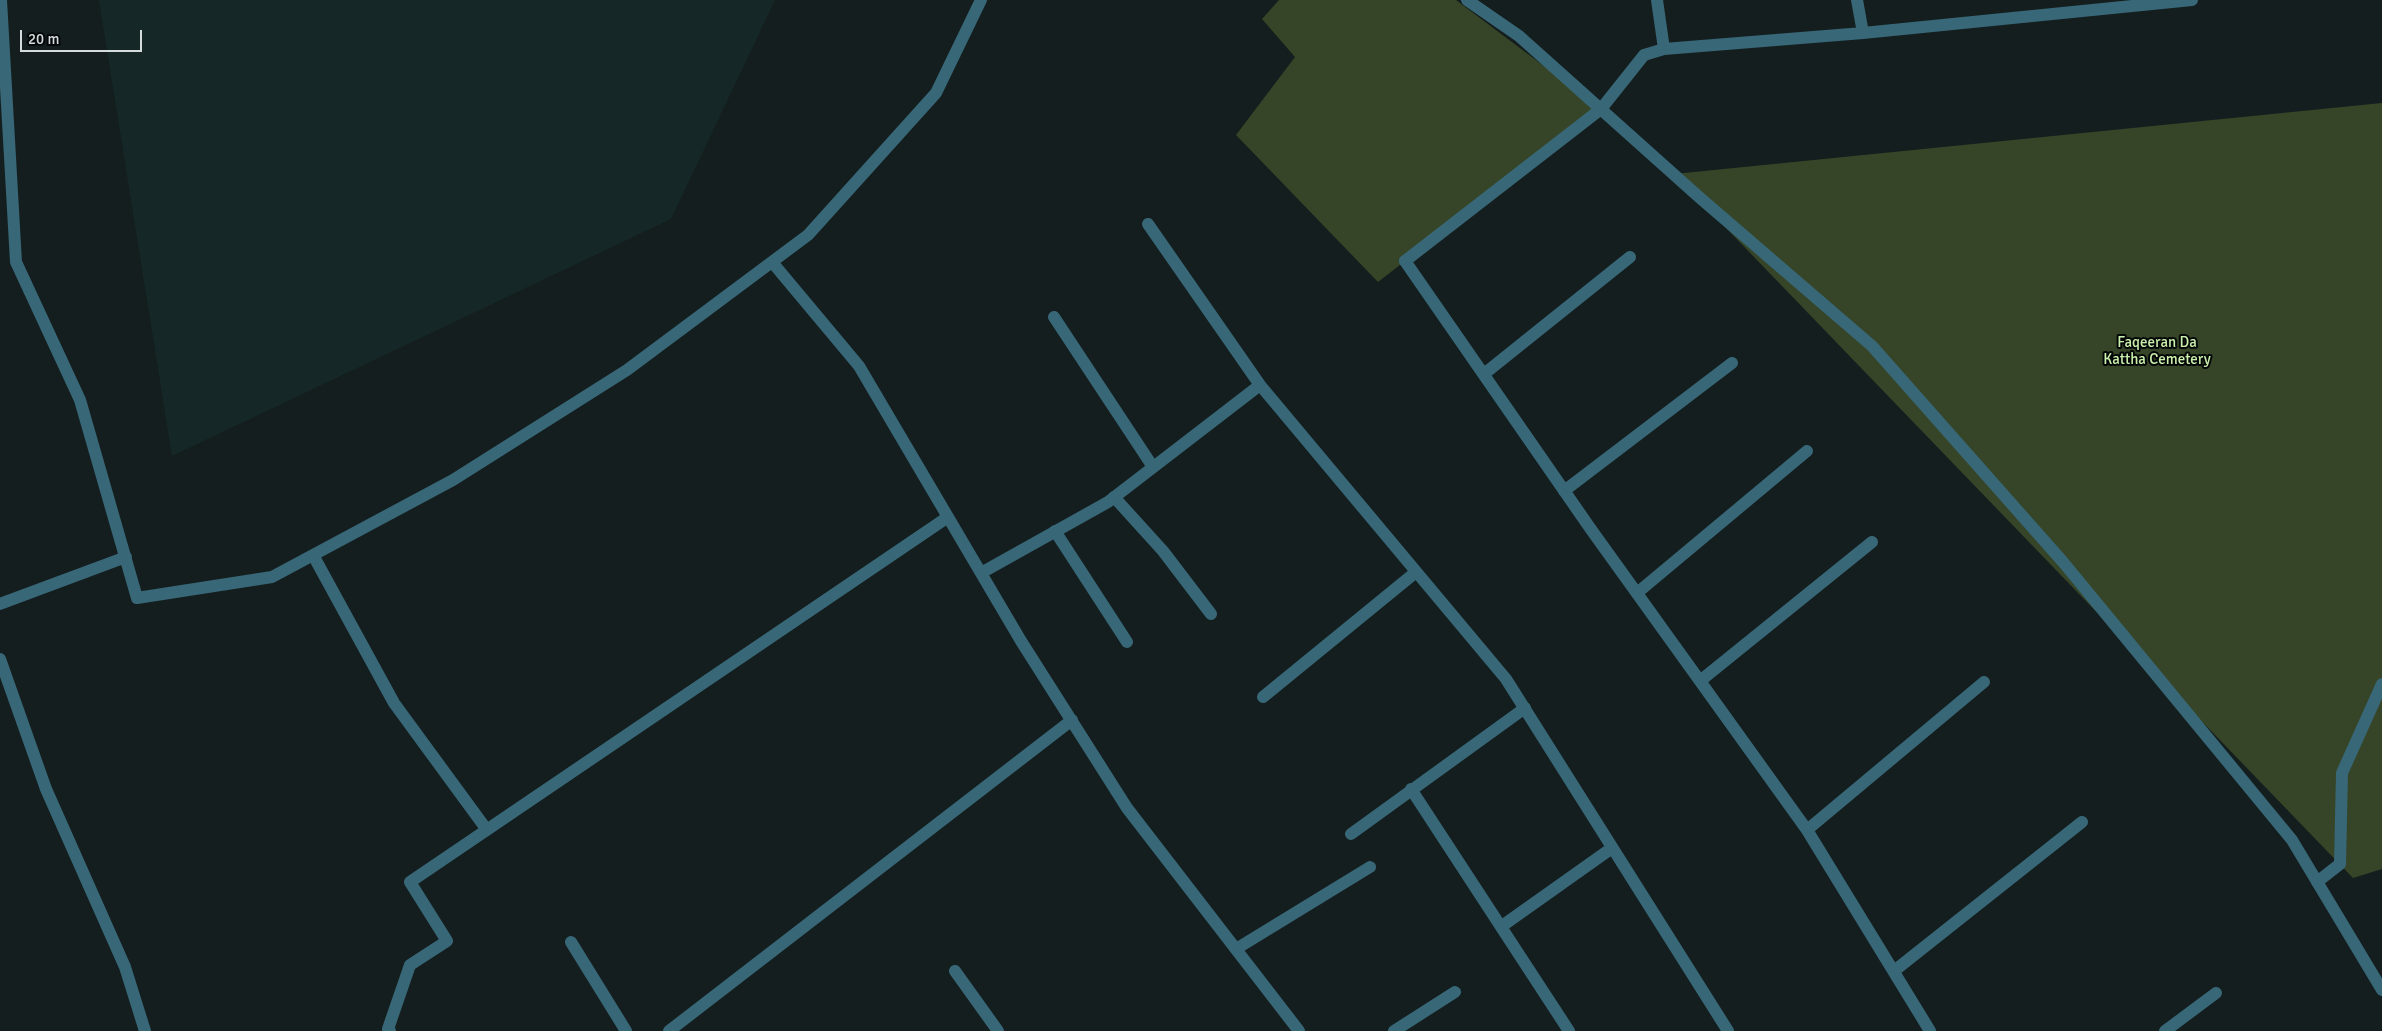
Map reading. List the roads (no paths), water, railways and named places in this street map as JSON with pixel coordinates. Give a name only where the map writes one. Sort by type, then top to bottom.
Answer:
[{"type":"street","points":[[1,0],[16,262],[80,400],[137,598],[272,577],[454,480],[627,370],[808,235],[936,93],[980,0]]},
{"type":"street","points":[[1467,0],[1519,36],[1699,198],[1872,346],[2070,570],[2292,840],[2382,990]]},
{"type":"street","points":[[1657,0],[1664,49]]},
{"type":"street","points":[[1857,0],[1863,33]]},
{"type":"street","points":[[2053,0],[2055,13]]},
{"type":"street","points":[[1930,1031],[1807,830],[1564,491],[1405,261],[1602,110],[1644,55],[1664,49],[1863,33],[2192,0]]},
{"type":"street","points":[[1148,224],[1260,384],[1506,679],[1728,1031]]},
{"type":"street","points":[[1484,374],[1630,257]]},
{"type":"street","points":[[772,262],[859,366],[981,573],[1126,808],[1299,1031]]},
{"type":"street","points":[[1054,318],[1152,467]]},
{"type":"street","points":[[1564,491],[1732,363]]},
{"type":"street","points":[[981,573],[1114,497],[1260,384]]},
{"type":"street","points":[[1637,593],[1807,451]]},
{"type":"street","points":[[1114,497],[1163,551],[1211,614]]},
{"type":"street","points":[[390,1031],[388,1029],[410,965],[447,941],[410,882],[948,517]]},
{"type":"street","points":[[1055,531],[1127,642]]},
{"type":"street","points":[[1700,681],[1872,542]]},
{"type":"street","points":[[313,555],[394,703],[487,830]]},
{"type":"street","points":[[0,604],[126,558]]},
{"type":"street","points":[[1263,697],[1416,572]]},
{"type":"street","points":[[0,659],[46,789],[124,967],[145,1031]]},
{"type":"street","points":[[1807,830],[1984,682]]},
{"type":"street","points":[[2317,882],[2340,864],[2342,773],[2382,684]]},
{"type":"street","points":[[1351,834],[1524,708]]},
{"type":"street","points":[[670,1031],[1072,720]]},
{"type":"street","points":[[1412,789],[1569,1031]]},
{"type":"street","points":[[1894,971],[2082,822]]},
{"type":"street","points":[[1502,926],[1612,848]]},
{"type":"street","points":[[1236,949],[1370,867]]},
{"type":"street","points":[[571,942],[626,1031]]},
{"type":"street","points":[[955,971],[998,1031]]},
{"type":"street","points":[[1394,1031],[1455,992]]},
{"type":"street","points":[[2165,1031],[2216,993]]},
{"type":"park label","name":"Faqeeran Da Kattha Cemetery","points":[[2157,352]]}]
